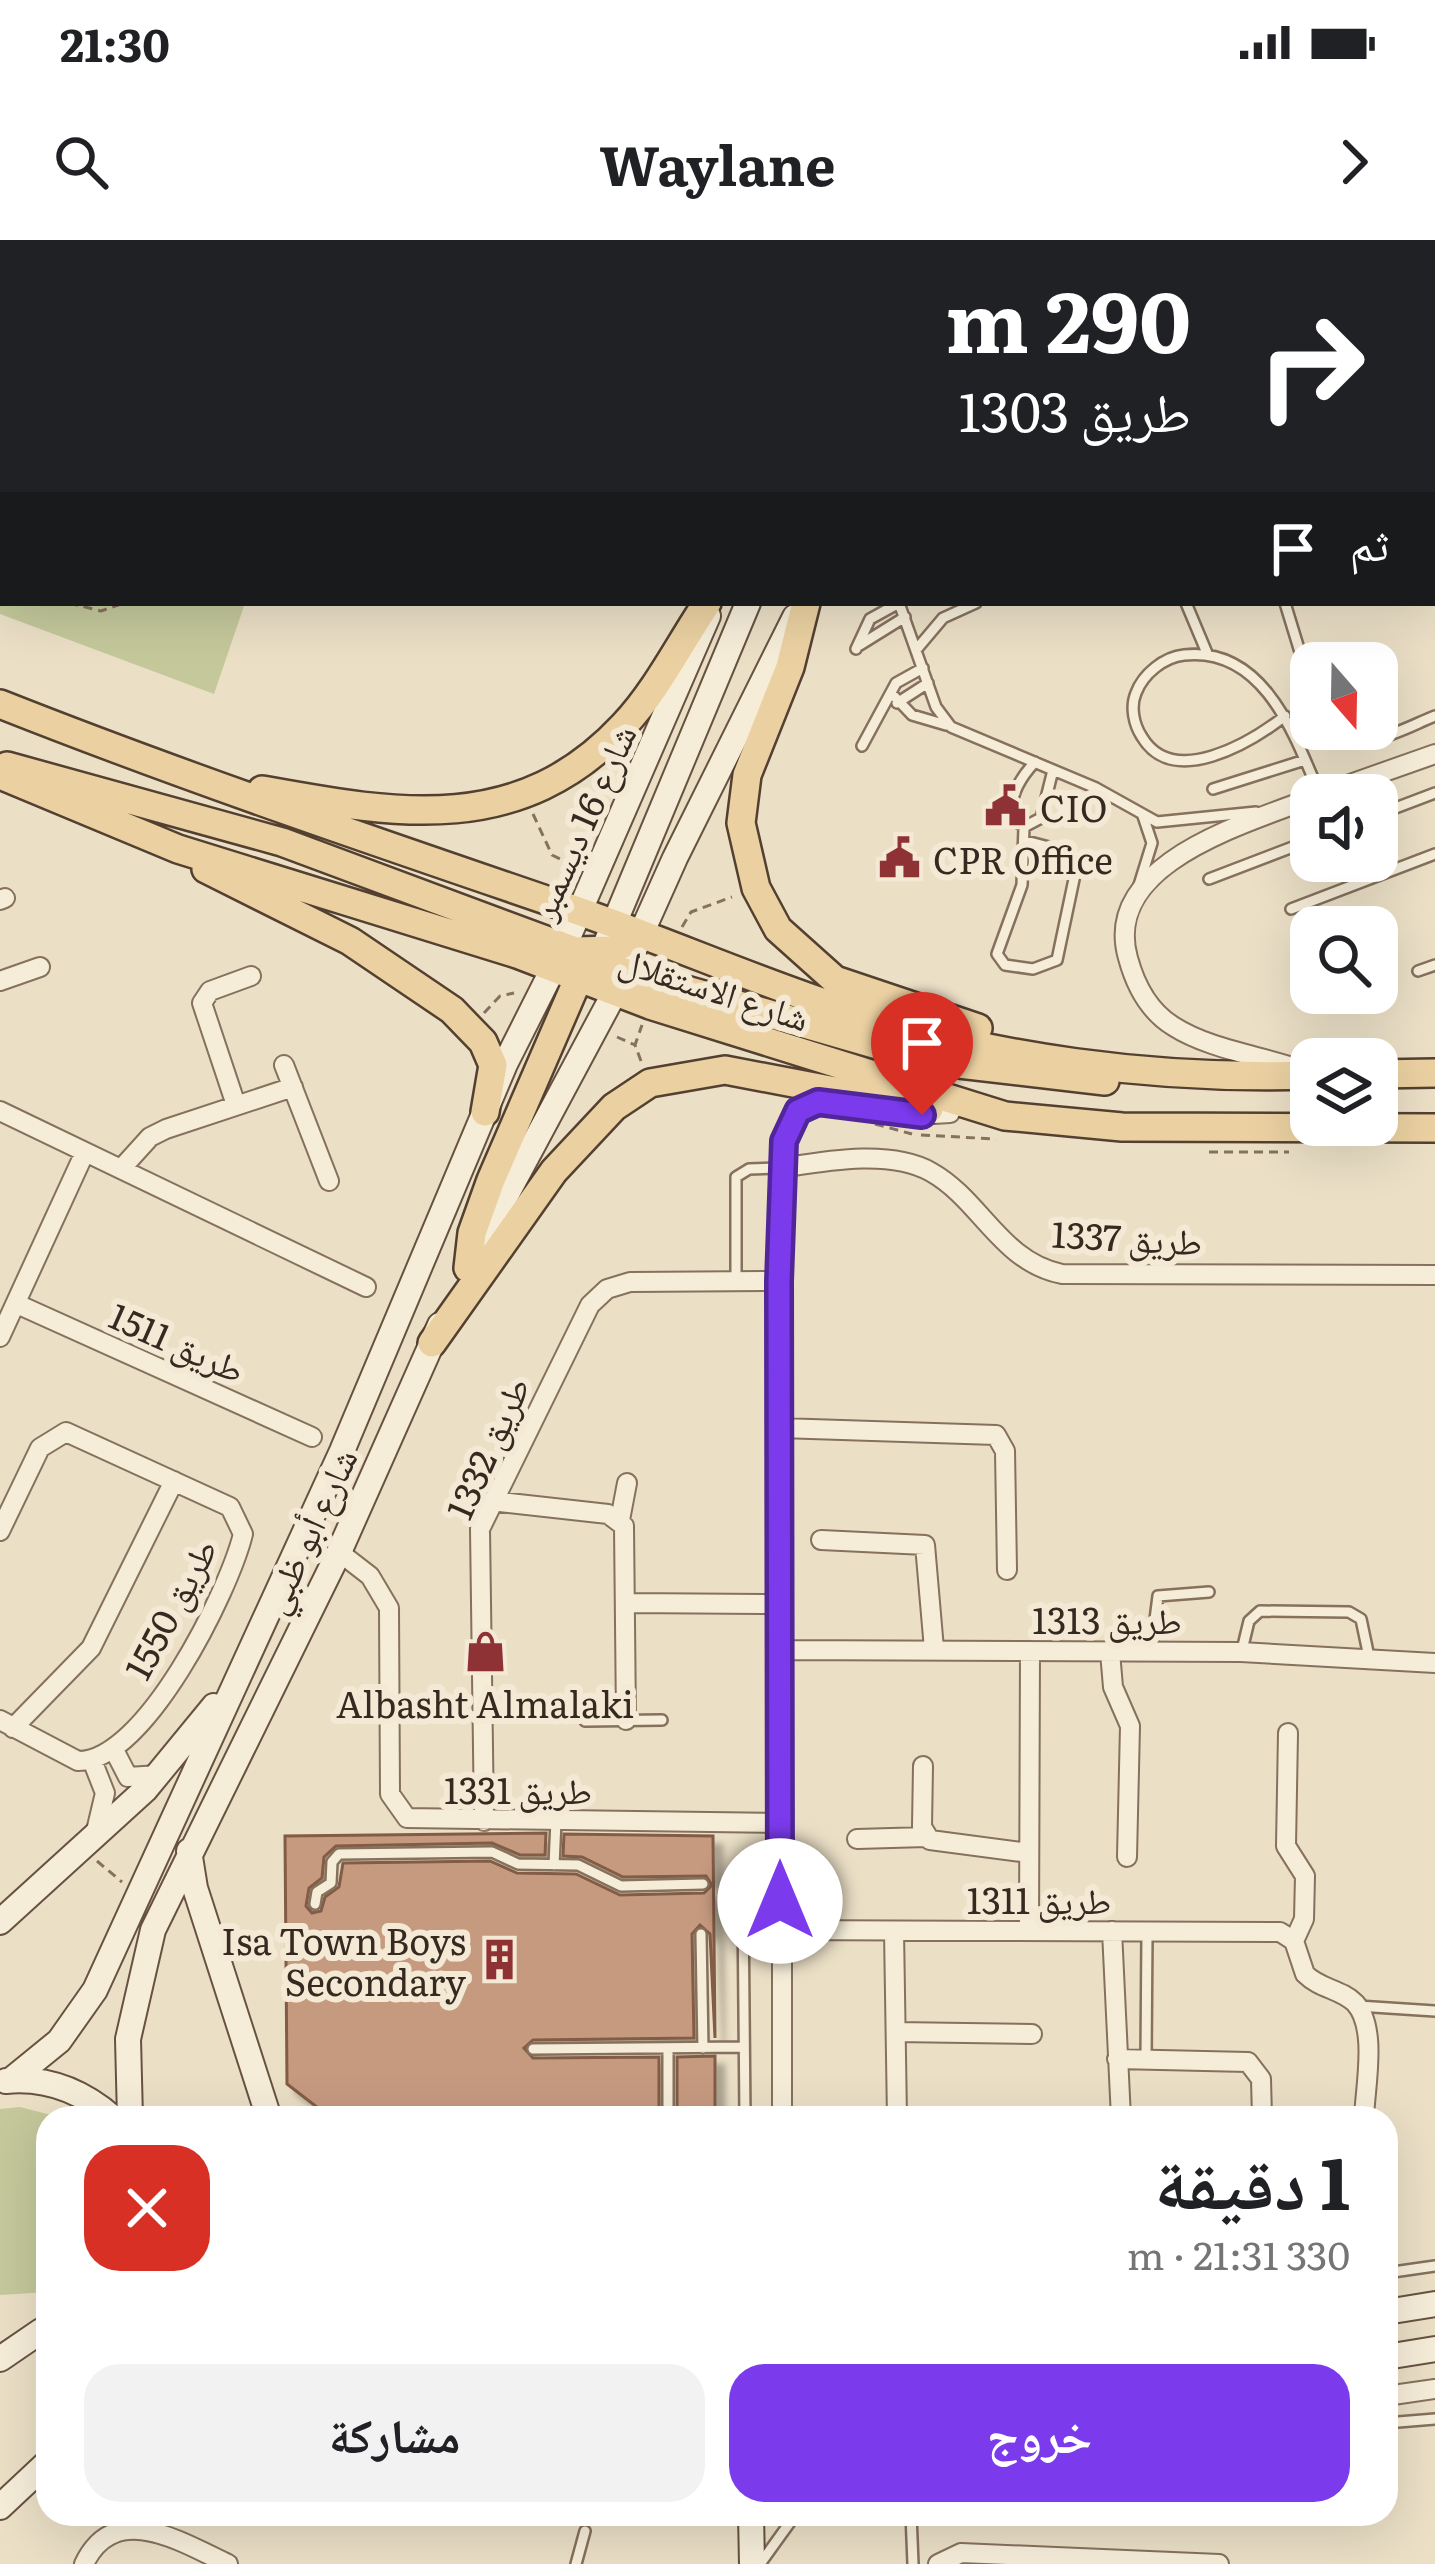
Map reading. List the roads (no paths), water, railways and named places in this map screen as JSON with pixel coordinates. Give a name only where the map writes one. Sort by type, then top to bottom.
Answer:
[{"type":"main road","points":[[200,783],[398,813],[447,812],[498,801],[560,773],[623,726],[709,606]]},
{"type":"main road","name":"شارع 16 ديسمبر","points":[[580,912],[710,606]]},
{"type":"main road","name":"شارع 16 ديسمبر","points":[[505,1064],[589,967],[612,924],[747,606]]},
{"type":"main road","points":[[468,1268],[472,1233],[491,1180],[589,967],[640,934],[803,606]]},
{"type":"main road","points":[[803,606],[790,667],[747,775],[741,824],[756,887],[778,929],[835,980],[857,991],[1079,1060]]},
{"type":"main road","name":"شارع الاستقلال","points":[[0,704],[200,783],[580,912],[848,1012],[949,1038],[1162,1074],[1290,1074]]},
{"type":"main road","points":[[0,764],[282,842],[589,967],[802,1028],[933,1061],[1115,1082],[1162,1074]]},
{"type":"main road","name":"شارع الاستقلال","points":[[0,775],[178,849],[589,967],[1005,1116],[1122,1127],[1435,1128]]},
{"type":"main road","points":[[178,849],[219,878],[350,941],[452,1010],[483,1042],[493,1065],[485,1112]]},
{"type":"main road","points":[[580,912],[589,967]]},
{"type":"main road","name":"شارع أبو ظبي","points":[[6,2081],[59,2041],[95,1990],[410,1298],[505,1064]]},
{"type":"main road","points":[[432,1343],[554,1171],[614,1107],[650,1083],[725,1070],[950,1113],[1005,1116]]},
{"type":"main road","points":[[1398,1074],[1435,1073]]},
{"type":"main road","name":"شارع أبو ظبي","points":[[129,2106],[126,2074],[132,2003],[153,1930],[339,1552],[468,1268]]},
{"type":"main road","points":[[0,1922],[159,1774],[238,1676]]},
{"type":"main road","points":[[189,1849],[195,1888],[268,2106]]},
{"type":"main road","points":[[6,2081],[69,2089],[95,2106]]},
{"type":"main road","points":[[1398,2310],[1435,2304]]},
{"type":"main road","points":[[0,2330],[36,2330]]},
{"type":"main road","points":[[0,2359],[36,2335]]},
{"type":"main road","points":[[1398,2355],[1435,2349]]},
{"type":"main road","points":[[0,2506],[36,2473]]},
{"type":"main road","points":[[756,2526],[756,2564]]},
{"type":"street","points":[[1379,774],[1435,754]]},
{"type":"street","points":[[1290,806],[1187,851],[1137,891],[1125,928],[1125,950],[1141,992],[1155,1010],[1191,1035],[1290,1067]]},
{"type":"street","points":[[0,981],[40,967]]},
{"type":"street","points":[[236,1105],[202,1003],[210,991],[251,976]]},
{"type":"street","points":[[284,1065],[329,1181]]},
{"type":"street","points":[[122,1169],[150,1137],[292,1087]]},
{"type":"street","points":[[782,2106],[779,1281],[787,1130],[798,1111],[811,1104],[895,1115],[950,1113]]},
{"type":"street","points":[[0,1111],[366,1287]]},
{"type":"street","points":[[0,1336],[85,1152]]},
{"type":"street","name":"طريق 1337","points":[[782,1168],[859,1161],[920,1167],[950,1186],[1018,1256],[1062,1274],[1435,1275]]},
{"type":"street","name":"طريق 1332","points":[[484,1821],[478,1545],[491,1501],[598,1296],[630,1282],[779,1281]]},
{"type":"street","name":"طريق 1511","points":[[17,1304],[311,1437]]},
{"type":"street","points":[[780,1428],[996,1435],[1005,1451],[1006,1570]]},
{"type":"street","name":"طريق 1550","points":[[0,1531],[40,1448],[56,1434],[77,1435],[174,1480],[230,1507],[243,1534],[182,1666],[154,1708],[113,1748],[92,1760],[71,1759],[6,1724],[91,1648],[174,1480]]},
{"type":"street","points":[[626,1720],[626,1533],[620,1520],[627,1483]]},
{"type":"street","points":[[491,1501],[608,1514],[620,1520]]},
{"type":"street","points":[[821,1540],[925,1545],[934,1649]]},
{"type":"street","name":"طريق 1331","points":[[339,1552],[370,1576],[389,1608],[390,1794],[395,1808],[414,1821],[779,1823]]},
{"type":"street","points":[[626,1603],[779,1604]]},
{"type":"street","name":"طريق 1313","points":[[779,1650],[1241,1652],[1370,1663],[1435,1663]]},
{"type":"street","points":[[1029,1931],[1030,1651]]},
{"type":"street","points":[[1110,1652],[1113,1688],[1130,1726],[1127,1857]]},
{"type":"street","points":[[1288,1733],[1286,1846],[1305,1876],[1304,1918],[1294,1941],[1313,1982],[1358,2006],[1366,2036],[1364,2106]]},
{"type":"street","points":[[113,1748],[128,1777],[159,1774]]},
{"type":"street","points":[[92,1760],[105,1793],[95,1836]]},
{"type":"street","points":[[923,1766],[926,1837]]},
{"type":"street","points":[[857,1839],[926,1837],[940,1844],[1029,1852]]},
{"type":"street","name":"طريق 1311","points":[[779,1930],[1280,1932],[1294,1941]]},
{"type":"street","points":[[894,1930],[897,2106]]},
{"type":"street","points":[[1112,1931],[1120,2106]]},
{"type":"street","points":[[896,2032],[1032,2034]]},
{"type":"street","points":[[1117,2059],[1248,2062],[1261,2079],[1262,2106]]},
{"type":"street","points":[[1398,2395],[1435,2390]]},
{"type":"street","points":[[84,2564],[100,2542],[134,2528],[152,2529],[228,2564]]},
{"type":"street","points":[[938,2564],[961,2553],[1219,2564]]},
{"type":"lane","points":[[894,606],[870,619],[856,649],[905,617]]},
{"type":"lane","points":[[900,606],[928,683],[951,727]]},
{"type":"lane","points":[[916,650],[943,617],[969,606]]},
{"type":"lane","points":[[1187,606],[1207,653]]},
{"type":"lane","points":[[1286,606],[1297,642]]},
{"type":"lane","points":[[1285,716],[1263,733],[1199,759],[1176,763],[1150,750],[1134,724],[1135,695],[1152,670],[1177,656],[1207,653],[1237,665],[1264,688],[1285,716],[1310,774]]},
{"type":"lane","points":[[862,746],[890,692],[922,668]]},
{"type":"lane","points":[[897,703],[928,683]]},
{"type":"lane","points":[[890,692],[912,715],[1053,770],[1143,816],[1172,824],[1290,806]]},
{"type":"lane","points":[[1398,728],[1435,716]]},
{"type":"lane","points":[[1213,789],[1305,760]]},
{"type":"lane","points":[[1026,841],[1068,853],[1077,865],[1057,960],[1033,969],[1005,965],[997,954],[1022,885],[1026,841],[1024,827],[1013,819],[1011,806],[1020,780],[1035,763]]},
{"type":"lane","points":[[1024,827],[1041,818],[1053,770]]},
{"type":"lane","points":[[1398,807],[1435,793]]},
{"type":"lane","points":[[1137,891],[1152,843],[1143,816]]},
{"type":"lane","points":[[1209,879],[1290,848]]},
{"type":"lane","points":[[1299,906],[1435,854]]},
{"type":"lane","points":[[1418,971],[1435,964]]},
{"type":"lane","points":[[736,1281],[736,1177],[748,1168],[782,1168]]},
{"type":"lane","points":[[1151,1652],[1158,1596],[1209,1592]]},
{"type":"lane","points":[[1241,1652],[1249,1622],[1260,1611],[1349,1612],[1361,1619],[1370,1663]]},
{"type":"lane","points":[[585,1720],[662,1720]]},
{"type":"lane","points":[[554,1864],[556,1822]]},
{"type":"lane","points":[[316,1904],[317,1892],[331,1883],[332,1862],[339,1854],[492,1852],[518,1864],[585,1867],[621,1886],[703,1884]]},
{"type":"lane","points":[[745,2106],[744,1898],[780,1872]]},
{"type":"lane","points":[[1146,2059],[1147,1932]]},
{"type":"lane","points":[[701,1934],[703,2048]]},
{"type":"lane","points":[[1358,2006],[1435,2011]]},
{"type":"lane","points":[[668,2048],[668,2106]]},
{"type":"lane","points":[[533,2049],[744,2048]]},
{"type":"lane","points":[[1398,2271],[1435,2266]]},
{"type":"lane","points":[[1398,2422],[1435,2419]]},
{"type":"lane","points":[[756,2564],[786,2526]]},
{"type":"lane","points":[[911,2526],[913,2564]]},
{"type":"lane","points":[[576,2564],[584,2531]]},
{"type":"place","name":"CIO","points":[[1006,806]]},
{"type":"place","name":"CPR Office","points":[[899,858]]},
{"type":"place","name":"Albasht Almalaki","points":[[485,1652]]},
{"type":"place","name":"Isa Town Boys Secondary","points":[[500,1960]]}]
